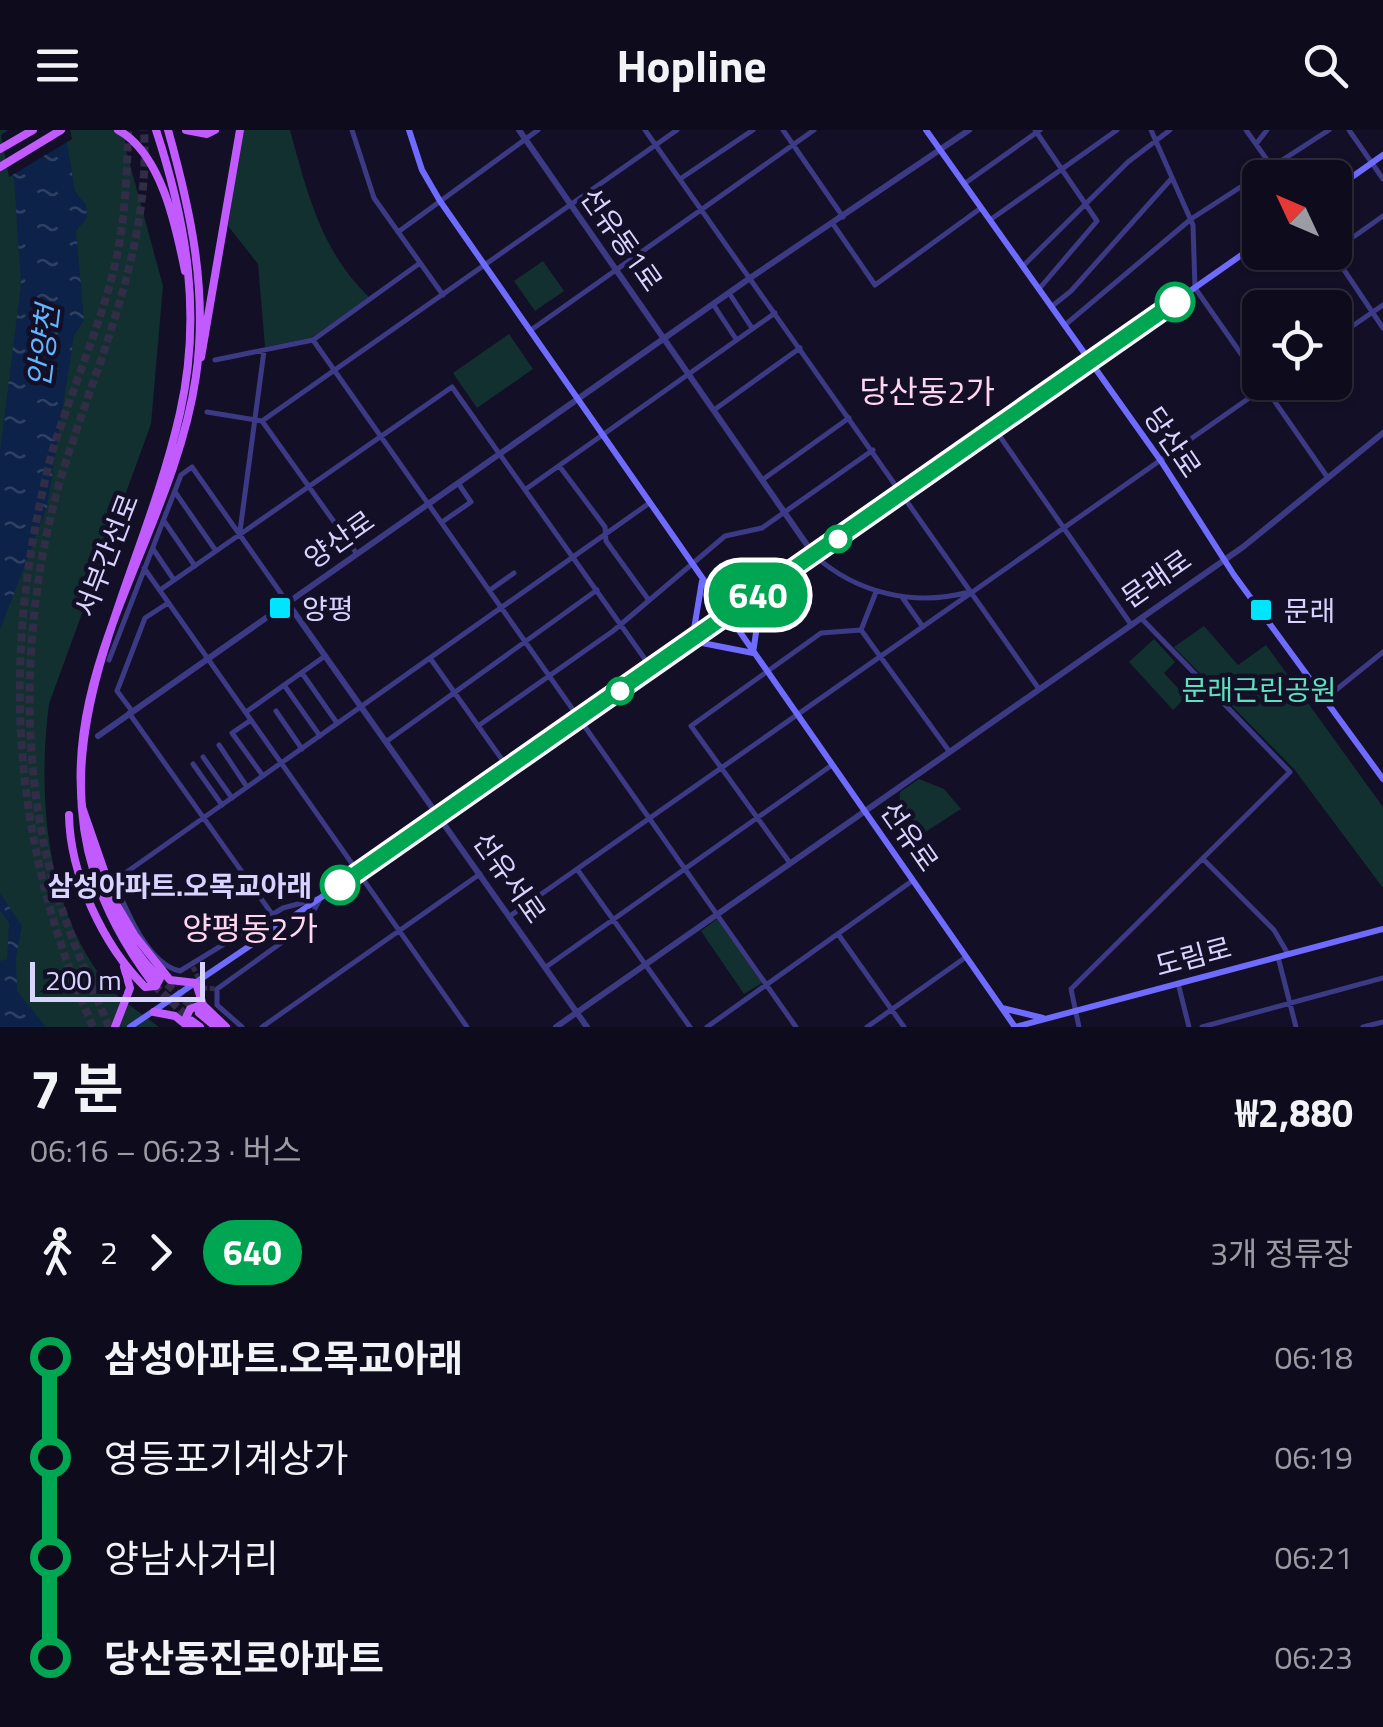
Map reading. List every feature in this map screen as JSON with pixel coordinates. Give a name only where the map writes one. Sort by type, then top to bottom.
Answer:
[{"type":"main road","points":[[0,149],[33,130]]},
{"type":"main road","points":[[118,130],[146,157],[173,223],[191,317]]},
{"type":"main road","name":"서부간선로","points":[[156,130],[179,201],[191,317],[187,374],[174,432],[82,688],[72,732],[78,843],[98,902],[124,948],[156,976]]},
{"type":"main road","name":"서부간선로","points":[[75,800],[81,729],[91,687],[178,452],[196,376],[201,326],[196,240],[168,130]]},
{"type":"main road","points":[[188,131],[215,130]]},
{"type":"main road","points":[[196,376],[216,283],[240,130]]},
{"type":"main road","name":"선유로","points":[[409,130],[422,170],[440,201],[1015,1027]]},
{"type":"main road","name":"당산로","points":[[926,130],[1161,461],[1223,559],[1383,779]]},
{"type":"main road","points":[[0,167],[61,131]]},
{"type":"main road","points":[[1352,177],[1383,156]]},
{"type":"main road","points":[[130,1027],[360,872],[1242,255]]},
{"type":"main road","points":[[692,641],[702,581],[762,592]]},
{"type":"main road","points":[[692,641],[754,654],[762,592]]},
{"type":"main road","points":[[75,800],[69,826],[79,870],[130,988],[115,1027]]},
{"type":"main road","points":[[75,800],[116,902],[156,976],[156,986],[145,987],[118,954]]},
{"type":"main road","name":"도림로","points":[[1015,1027],[1383,928]]},
{"type":"main road","points":[[156,976],[196,983]]},
{"type":"main road","points":[[196,983],[210,1013]]},
{"type":"main road","points":[[192,1026],[185,1017],[193,1007],[210,1013],[226,1027]]},
{"type":"main road","points":[[1002,1008],[1049,1018]]},
{"type":"main road","points":[[152,1013],[175,1016],[192,1026]]},
{"type":"main road","points":[[199,1013],[216,1027]]},
{"type":"street","points":[[352,130],[374,198],[443,295]]},
{"type":"street","name":"선유동1로","points":[[519,130],[814,555]]},
{"type":"street","points":[[398,232],[538,130]]},
{"type":"street","points":[[645,130],[1039,688]]},
{"type":"street","points":[[258,421],[678,130]]},
{"type":"street","points":[[680,180],[753,130]]},
{"type":"street","points":[[783,130],[843,217]]},
{"type":"street","points":[[529,332],[814,130]]},
{"type":"street","name":"양산로","points":[[98,736],[728,293],[969,130]]},
{"type":"street","points":[[990,220],[1117,130]]},
{"type":"street","points":[[1151,130],[1191,219],[1195,288],[1242,355]]},
{"type":"street","points":[[1023,266],[1128,162],[1170,130]]},
{"type":"street","points":[[1246,130],[1268,160]]},
{"type":"street","points":[[1256,144],[1267,130]]},
{"type":"street","points":[[1285,160],[1328,130]]},
{"type":"street","points":[[1349,130],[1383,179]]},
{"type":"street","points":[[964,184],[1037,131],[1096,223],[1039,289]]},
{"type":"street","points":[[1052,307],[1072,291],[1173,177]]},
{"type":"street","points":[[1064,325],[1191,219],[1242,188]]},
{"type":"street","points":[[833,224],[874,285],[981,208]]},
{"type":"street","points":[[1352,238],[1383,216]]},
{"type":"street","points":[[215,360],[313,340],[420,262]]},
{"type":"street","points":[[1345,270],[1383,328]]},
{"type":"street","points":[[728,293],[753,329]]},
{"type":"street","points":[[713,304],[736,340]]},
{"type":"street","points":[[1352,326],[1383,304]]},
{"type":"street","points":[[526,489],[776,313]]},
{"type":"street","points":[[313,340],[796,1027]]},
{"type":"street","points":[[714,410],[800,348]]},
{"type":"street","points":[[240,534],[258,421],[264,351]]},
{"type":"street","points":[[160,590],[454,387],[652,669]]},
{"type":"street","points":[[510,916],[1161,461],[1242,399]]},
{"type":"street","points":[[1273,400],[1328,478]]},
{"type":"street","points":[[207,412],[258,421],[357,554]]},
{"type":"street","points":[[762,480],[850,418]]},
{"type":"street","points":[[994,428],[1130,623]]},
{"type":"street","name":"문래로","points":[[556,1027],[1223,559],[1383,433]]},
{"type":"street","points":[[478,726],[620,624],[689,562],[726,536],[758,530],[873,450]]},
{"type":"street","points":[[559,466],[608,532],[606,540],[648,599]]},
{"type":"street","name":"선유서로","points":[[175,492],[181,475],[194,467],[587,1027]]},
{"type":"street","points":[[442,522],[472,502],[458,484]]},
{"type":"street","points":[[175,492],[216,551]]},
{"type":"street","points":[[109,660],[175,492]]},
{"type":"street","points":[[320,898],[292,904],[272,914],[193,967],[180,971],[164,964],[138,929],[114,881],[648,504]]},
{"type":"street","points":[[164,521],[195,566]]},
{"type":"street","points":[[152,548],[174,580]]},
{"type":"street","points":[[814,555],[830,570],[876,592],[902,596],[973,592]]},
{"type":"street","points":[[144,568],[467,1027]]},
{"type":"street","points":[[490,590],[514,573]]},
{"type":"street","points":[[387,741],[597,590]]},
{"type":"street","points":[[860,630],[876,592]]},
{"type":"street","points":[[902,596],[924,627]]},
{"type":"street","points":[[168,602],[145,618],[117,692],[272,914]]},
{"type":"street","points":[[1079,1027],[1071,988],[1290,772],[1140,616]]},
{"type":"street","points":[[860,630],[949,752]]},
{"type":"street","points":[[790,863],[691,726],[821,633],[860,630]]},
{"type":"street","points":[[1326,698],[1383,652]]},
{"type":"street","points":[[246,712],[326,656]]},
{"type":"street","points":[[430,658],[508,768]]},
{"type":"street","points":[[302,673],[338,724]]},
{"type":"street","points":[[284,685],[320,736]]},
{"type":"street","points":[[276,711],[302,748]]},
{"type":"street","points":[[251,720],[232,733],[263,776]]},
{"type":"street","points":[[220,746],[247,787]]},
{"type":"street","points":[[203,757],[232,798]]},
{"type":"street","points":[[193,764],[222,805]]},
{"type":"street","points":[[546,967],[832,765]]},
{"type":"street","points":[[1203,858],[1274,930],[1288,954]]},
{"type":"street","points":[[578,869],[690,1027]]},
{"type":"street","points":[[262,1027],[480,874]]},
{"type":"street","points":[[708,1027],[913,880]]},
{"type":"street","points":[[242,1027],[217,1004],[217,990],[306,925],[320,898]]},
{"type":"street","points":[[838,934],[904,1027]]},
{"type":"street","points":[[867,1027],[966,957]]},
{"type":"street","points":[[1278,957],[1296,1027]]},
{"type":"street","points":[[1202,1027],[1383,978]]},
{"type":"street","points":[[1178,984],[1189,1027]]},
{"type":"street","points":[[1364,1027],[1383,1022]]},
{"type":"green space","points":[[0,130],[125,130],[125,146],[163,286],[151,424],[49,704],[44,777],[51,853],[72,926],[111,989],[159,1027],[0,1027]]},
{"type":"green space","points":[[242,130],[290,130],[327,240],[369,297],[311,338],[265,347],[258,264],[228,226]]},
{"type":"green space","points":[[543,261],[564,291],[535,311],[514,281]]},
{"type":"green space","points":[[509,334],[533,369],[477,408],[453,373]]},
{"type":"green space","name":"문래근린공원","points":[[1204,626],[1238,665],[1266,645],[1383,807],[1383,888],[1294,769],[1174,647]]},
{"type":"green space","points":[[1154,639],[1175,662],[1164,673],[1186,697],[1173,710],[1129,662]]},
{"type":"green space","points":[[919,779],[944,789],[961,809],[916,838],[899,812],[900,792]]},
{"type":"green space","points":[[717,919],[762,983],[744,994],[701,931]]},
{"type":"water","name":"안양천","points":[[6,130],[65,130],[75,191],[86,205],[87,218],[76,231],[84,320],[74,336],[47,507],[0,630],[0,451],[21,284],[14,180]]},
{"type":"water","points":[[0,893],[22,926],[16,958],[17,991],[46,1027],[0,1027],[0,961],[7,959],[9,923],[0,911]]},
{"type":"pier","points":[[9,130],[70,130],[72,139],[9,177],[1,135]]},
{"type":"tunnel","points":[[93,1027],[65,956],[29,814],[20,672],[35,526],[52,452],[113,273],[125,202],[128,130]]},
{"type":"tunnel","points":[[109,1027],[47,859],[31,745],[31,653],[50,517],[130,262],[144,175],[144,130]]},
{"type":"tunnel","points":[[193,967],[203,988],[217,989]]},
{"type":"tunnel","points":[[158,976],[196,1010]]},
{"type":"tunnel","points":[[154,985],[191,1020]]},
{"type":"bus line","name":"640","points":[[340,885],[1175,302]]},
{"type":"place","name":"양평","points":[[280,608]]},
{"type":"place","name":"문래","points":[[1261,610]]},
{"type":"place","name":"삼성아파트.오목교아래","points":[[340,885]]},
{"type":"district","name":"당산동2가","points":[[927,391]]},
{"type":"district","name":"양평동2가","points":[[250,928]]}]
